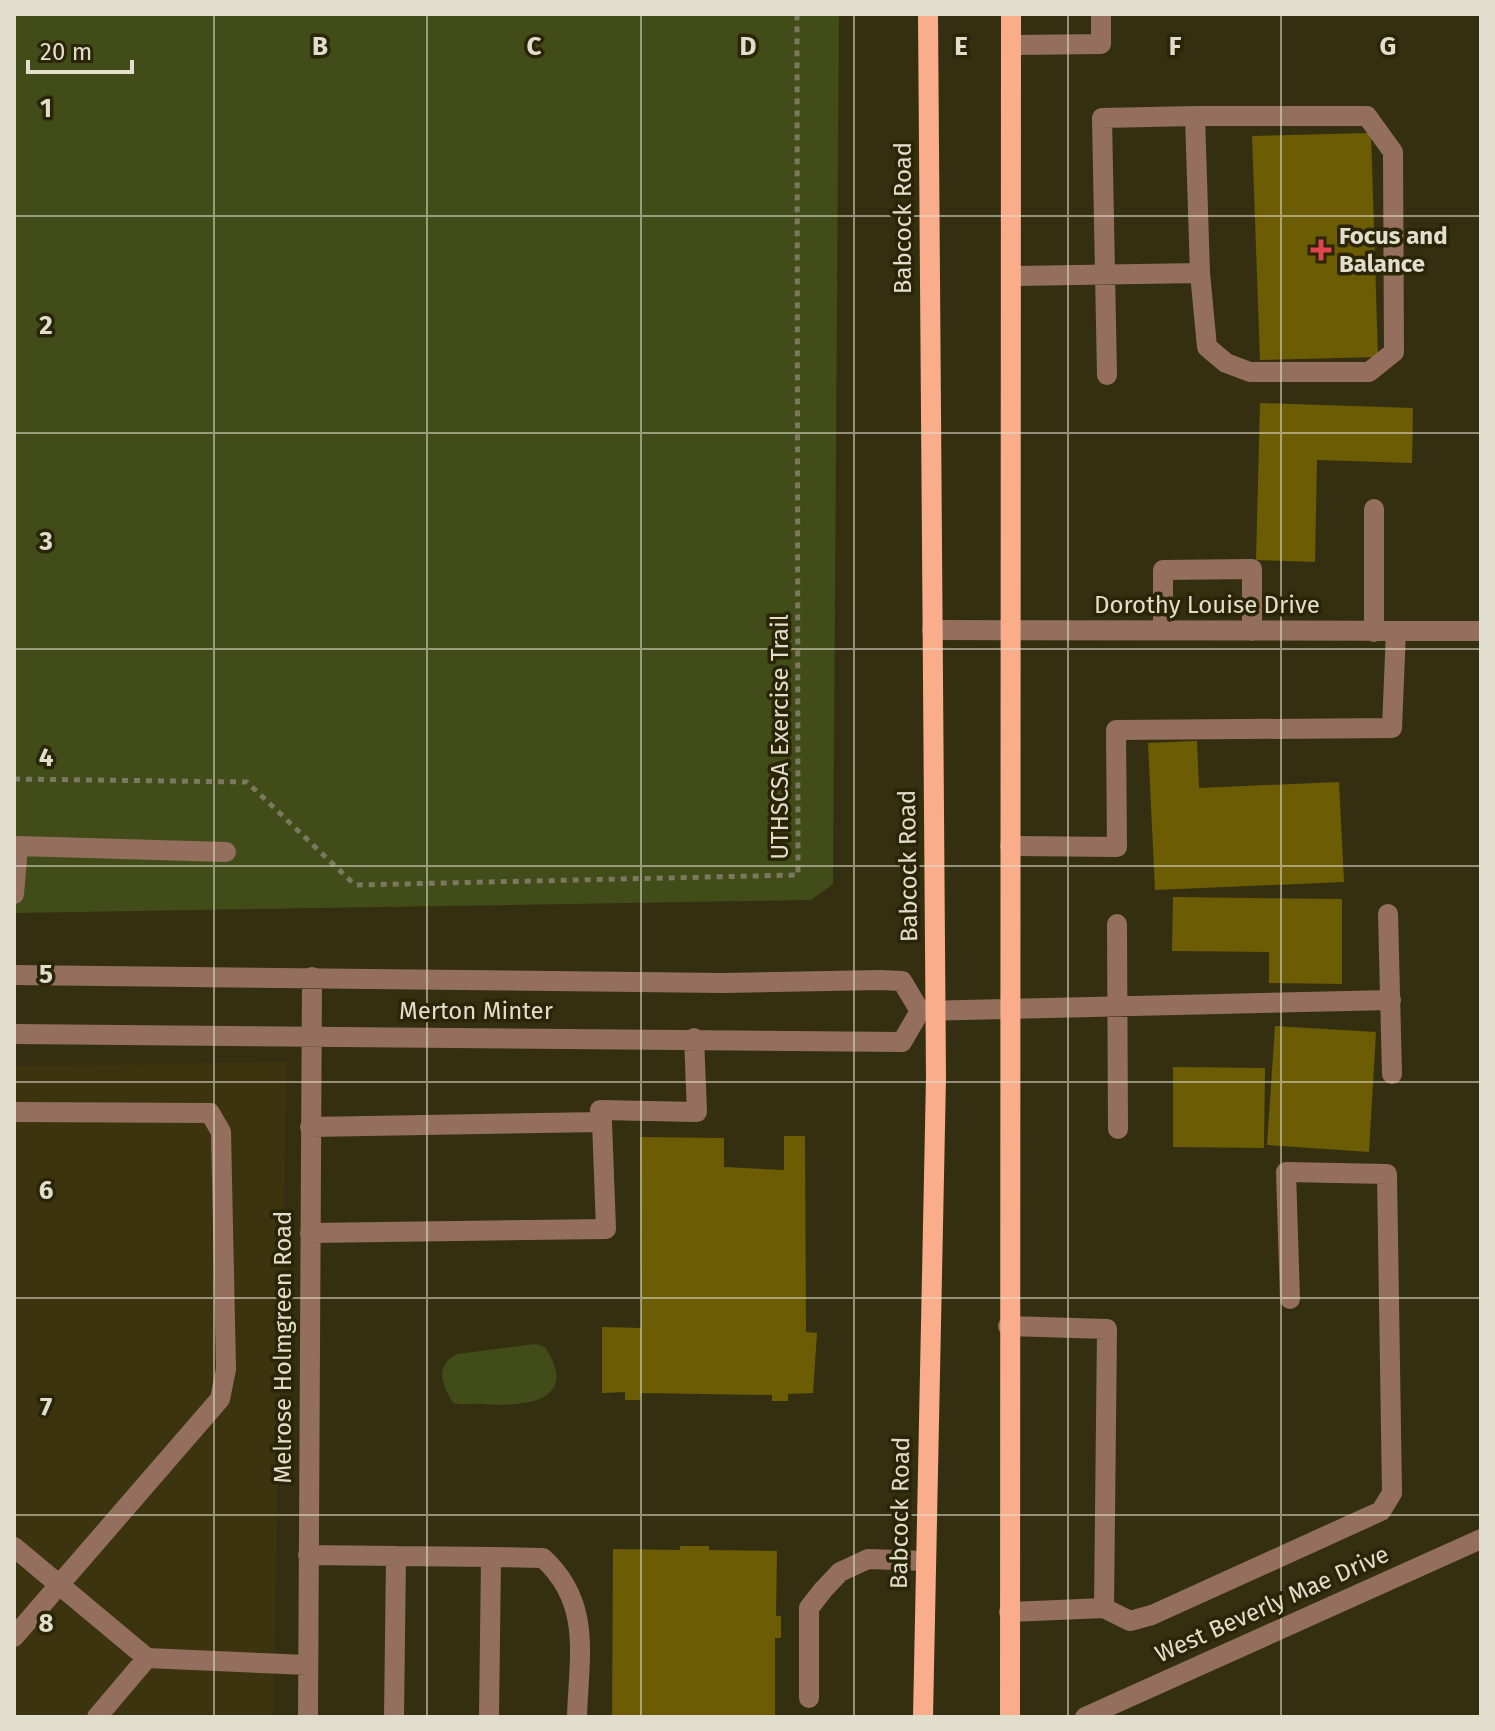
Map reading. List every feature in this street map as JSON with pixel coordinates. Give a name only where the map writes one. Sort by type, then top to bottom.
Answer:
[{"type":"main road","name":"Babcock Road","points":[[923,1717],[932,630],[928,14]]},
{"type":"main road","points":[[1010,1717],[1011,14]]},
{"type":"street","points":[[1011,45],[1101,44],[1101,14]]},
{"type":"street","points":[[1107,375],[1102,118],[1195,116],[1367,116],[1393,152],[1394,352],[1369,372],[1250,372],[1226,363],[1207,347],[1200,273],[1195,116]]},
{"type":"street","points":[[1011,276],[1200,273]]},
{"type":"street","points":[[1374,509],[1374,632]]},
{"type":"street","points":[[1163,630],[1163,570],[1252,569],[1252,631]]},
{"type":"street","name":"Dorothy Louise Drive","points":[[932,630],[1481,631]]},
{"type":"street","points":[[1010,846],[1117,847],[1116,730],[1392,728],[1396,631]]},
{"type":"street","points":[[14,894],[18,846],[226,852]]},
{"type":"street","points":[[1388,914],[1392,1074]]},
{"type":"street","points":[[1117,924],[1118,1129]]},
{"type":"street","name":"Merton Minter","points":[[14,975],[112,979],[312,977],[723,983],[880,980],[902,981],[928,1011],[902,1042],[14,1034]]},
{"type":"street","name":"Melrose Holmgreen Road","points":[[308,1717],[312,977]]},
{"type":"street","points":[[928,1011],[1391,1000]]},
{"type":"street","points":[[310,1233],[606,1229],[600,1110],[697,1112],[694,1038]]},
{"type":"street","points":[[14,1112],[210,1113],[221,1132],[226,1369],[220,1399],[14,1637]]},
{"type":"street","points":[[310,1127],[602,1122]]},
{"type":"street","points":[[1009,1612],[1104,1608],[1130,1621],[1152,1615],[1381,1511],[1392,1493],[1387,1174],[1286,1172],[1290,1299]]},
{"type":"street","points":[[1008,1326],[1107,1329],[1104,1608]]},
{"type":"street","name":"West Beverly Mae Drive","points":[[1085,1717],[1481,1539]]},
{"type":"street","points":[[14,1547],[147,1658],[308,1665]]},
{"type":"street","points":[[308,1555],[543,1558],[573,1594],[580,1626],[577,1716]]},
{"type":"street","points":[[394,1717],[396,1556]]},
{"type":"street","points":[[489,1717],[491,1557]]},
{"type":"street","points":[[809,1698],[809,1608],[823,1590],[840,1572],[868,1559],[925,1561]]},
{"type":"street","points":[[101,1716],[147,1658]]},
{"type":"path","name":"UTHSCSA Exercise Trail","points":[[14,779],[247,782],[355,885],[798,875],[797,14]]},
{"type":"shaded area","points":[[287,1062],[273,1717],[14,1717],[14,1066]]},
{"type":"green space","points":[[14,14],[839,14],[833,884],[811,900],[14,913]]},
{"type":"green space","points":[[535,1344],[545,1347],[554,1365],[556,1380],[552,1390],[543,1397],[515,1404],[453,1403],[442,1376],[450,1359],[457,1354]]},
{"type":"building","points":[[1371,133],[1378,357],[1260,360],[1252,136]]},
{"type":"building","points":[[1260,403],[1413,408],[1412,463],[1317,460],[1315,562],[1256,560]]},
{"type":"building","points":[[1197,741],[1199,788],[1339,782],[1344,882],[1155,890],[1148,743]]},
{"type":"building","points":[[1173,897],[1342,899],[1342,984],[1269,983],[1269,952],[1172,951]]},
{"type":"building","points":[[1275,1026],[1376,1032],[1369,1152],[1267,1145]]},
{"type":"building","points":[[1173,1067],[1265,1068],[1264,1148],[1173,1147]]},
{"type":"building","points":[[784,1136],[805,1136],[806,1332],[817,1333],[813,1393],[788,1394],[788,1401],[772,1401],[772,1395],[641,1393],[640,1400],[625,1400],[625,1392],[602,1393],[602,1327],[641,1328],[640,1137],[724,1138],[724,1167],[784,1170]]},
{"type":"building","points":[[680,1546],[709,1546],[709,1550],[777,1551],[776,1616],[781,1616],[781,1638],[775,1638],[775,1717],[612,1717],[613,1549],[680,1550]]},
{"type":"place","name":"Focus and Balance","points":[[1321,250]]}]
